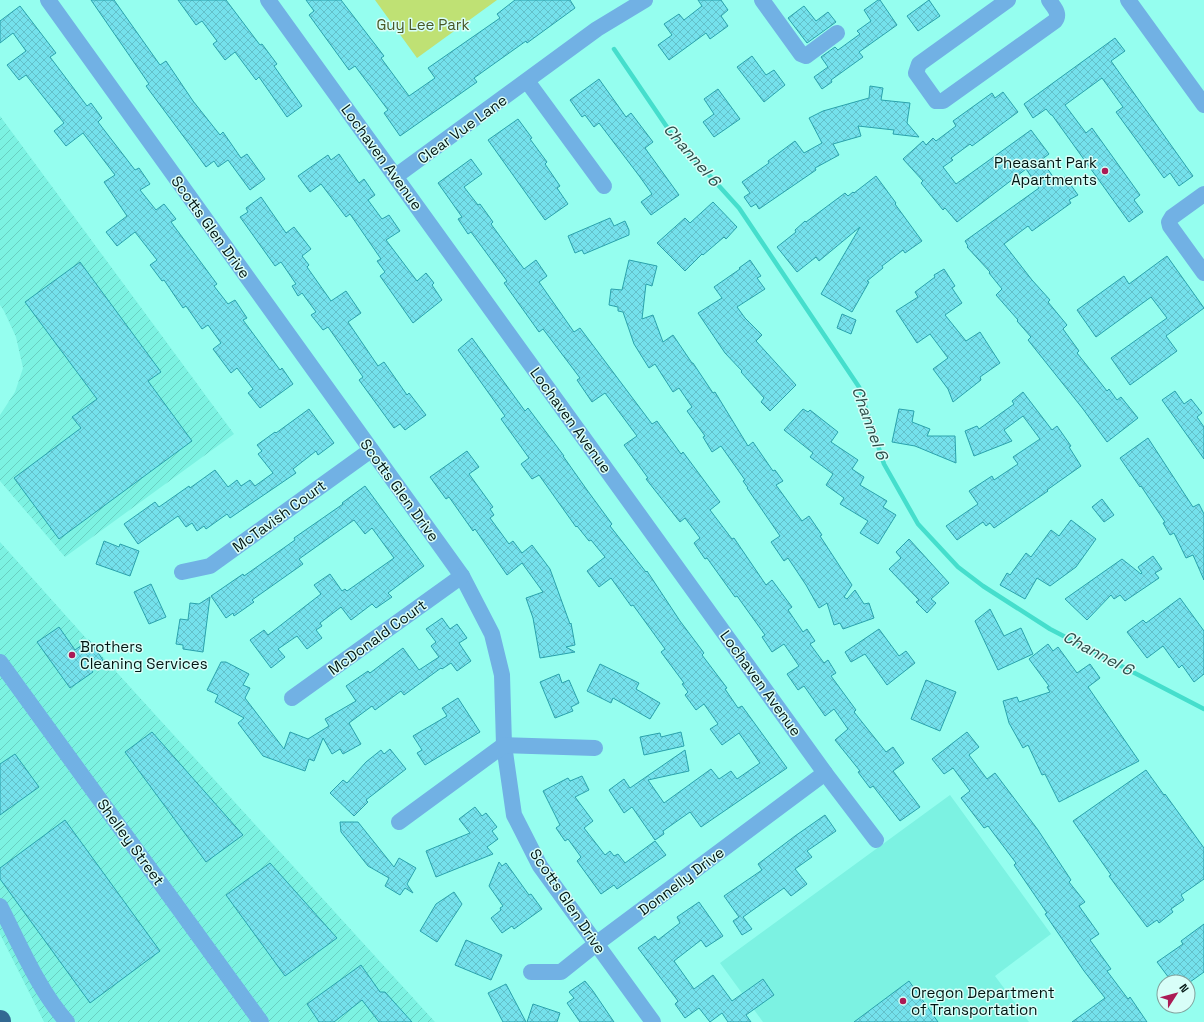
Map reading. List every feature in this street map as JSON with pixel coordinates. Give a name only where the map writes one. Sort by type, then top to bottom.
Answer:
[{"type":"street","name":"Scotts Glen Drive","points":[[48,0],[462,576],[492,634],[502,675],[504,745],[514,815],[540,866],[653,1022]]},
{"type":"street","name":"Lochaven Avenue","points":[[268,0],[825,772],[876,840]]},
{"type":"street","name":"Clear Vue Lane","points":[[396,176],[597,29],[645,0]]},
{"type":"street","points":[[762,0],[801,54],[806,56],[837,33]]},
{"type":"street","points":[[1008,0],[919,64],[916,73],[936,101],[943,101],[1055,21],[1058,18],[1058,13],[1049,0]]},
{"type":"street","points":[[1128,0],[1204,105]]},
{"type":"street","points":[[527,81],[604,186]]},
{"type":"street","points":[[1204,194],[1172,217],[1169,222],[1170,226],[1204,273]]},
{"type":"street","name":"McTavish Court","points":[[182,572],[210,566],[371,450]]},
{"type":"street","name":"McDonald Court","points":[[292,698],[462,576]]},
{"type":"street","name":"Shelley Street","points":[[0,662],[260,1022]]},
{"type":"street","points":[[399,822],[504,745],[595,748]]},
{"type":"street","name":"Donnelly Drive","points":[[531,972],[561,972],[825,772]]},
{"type":"street","points":[[0,906],[38,980],[56,1010],[67,1022]]},
{"type":"shaded area","points":[[0,116],[234,434],[65,557],[0,481],[0,415],[15,392],[23,368],[16,337],[0,305]]},
{"type":"shaded area","points":[[0,542],[435,1022],[44,1022],[0,934]]},
{"type":"shaded area","points":[[950,795],[1051,934],[995,976],[1029,1022],[763,1022],[720,963]]},
{"type":"green space","name":"Guy Lee Park","points":[[375,0],[497,0],[417,58]]},
{"type":"building","points":[[91,0],[114,0],[160,65],[166,61],[193,101],[220,135],[223,132],[241,158],[247,154],[265,179],[250,190],[228,160],[218,167],[214,161],[206,167],[146,86],[149,84]]},
{"type":"building","points":[[178,0],[226,0],[260,45],[262,44],[277,64],[274,66],[302,106],[287,117],[259,77],[256,80],[235,52],[225,60],[213,44],[217,41],[202,21],[196,25]]},
{"type":"building","points":[[306,0],[341,0],[384,56],[381,58],[409,96],[435,78],[428,68],[500,18],[497,14],[515,0],[570,0],[575,8],[527,43],[526,41],[474,78],[477,82],[400,136],[384,113],[388,110],[355,66],[349,70],[309,15],[314,11]]},
{"type":"building","points":[[698,0],[721,0],[728,10],[721,16],[728,26],[710,39],[706,33],[669,60],[658,45],[672,35],[664,24],[679,14],[684,20],[702,6]]},
{"type":"building","points":[[880,0],[897,25],[859,52],[863,57],[831,80],[832,82],[822,89],[814,77],[828,67],[821,57],[835,47],[838,50],[860,34],[857,31],[871,21],[864,10]]},
{"type":"building","points":[[929,0],[940,16],[918,31],[907,16]]},
{"type":"building","points":[[20,6],[56,53],[50,57],[87,106],[91,103],[102,118],[98,122],[135,170],[139,168],[150,184],[140,190],[156,210],[164,204],[176,219],[171,222],[217,284],[214,286],[228,304],[235,300],[247,318],[243,320],[280,370],[282,368],[293,384],[260,408],[248,393],[253,389],[237,368],[231,373],[213,349],[221,343],[208,325],[202,329],[186,306],[183,308],[164,280],[162,281],[150,265],[157,260],[135,232],[117,246],[106,232],[127,216],[104,182],[115,175],[83,133],[66,146],[54,131],[64,123],[26,75],[19,80],[7,65],[26,51],[13,33],[0,43],[0,21]]},
{"type":"building","points":[[804,6],[816,21],[828,12],[836,22],[807,43],[788,18]]},
{"type":"building","points":[[1115,38],[1125,51],[1111,61],[1193,176],[1179,186],[1170,173],[1164,178],[1116,112],[1123,107],[1102,78],[1065,105],[1086,133],[1092,128],[1140,195],[1134,200],[1143,212],[1129,222],[1052,115],[1046,109],[1033,118],[1024,104]]},
{"type":"building","points":[[752,56],[766,75],[774,70],[785,85],[764,102],[737,67]]},
{"type":"building","points":[[599,79],[626,117],[631,113],[653,142],[645,148],[679,195],[651,215],[641,202],[652,194],[599,123],[594,127],[585,115],[582,117],[570,100]]},
{"type":"building","points":[[870,86],[883,88],[881,100],[910,103],[907,123],[919,137],[893,134],[894,130],[858,126],[861,136],[833,144],[839,155],[815,168],[816,170],[759,209],[756,204],[751,207],[744,197],[750,193],[742,182],[769,163],[768,161],[795,141],[804,153],[822,143],[809,118],[823,111],[869,98]]},
{"type":"building","points":[[718,89],[740,119],[714,137],[703,122],[714,114],[704,99]]},
{"type":"building","points":[[1003,92],[1018,112],[972,146],[970,144],[951,158],[953,160],[943,167],[956,184],[1031,130],[1049,154],[1041,160],[1057,182],[1065,177],[1078,195],[1069,200],[1071,203],[1032,231],[1028,226],[1004,244],[1032,280],[1050,300],[1048,302],[1067,325],[1063,329],[1079,351],[1077,353],[1107,391],[1109,389],[1117,400],[1121,397],[1138,418],[1107,442],[1083,409],[1028,340],[1031,337],[996,295],[1002,289],[989,273],[990,272],[967,247],[968,246],[965,241],[1039,188],[1026,169],[957,222],[945,208],[943,210],[921,183],[923,181],[903,159],[923,141],[926,145],[933,138],[936,141],[956,126],[953,121],[992,93],[995,98]]},
{"type":"building","points":[[518,119],[532,138],[530,139],[547,162],[545,164],[560,186],[557,188],[568,204],[545,220],[488,140]]},
{"type":"building","points":[[339,154],[359,183],[364,179],[375,195],[368,200],[382,219],[389,215],[400,231],[386,240],[417,281],[426,273],[434,283],[432,285],[442,300],[413,323],[380,276],[385,272],[377,261],[381,259],[350,214],[346,217],[321,184],[310,192],[298,176],[328,155],[331,160]]},
{"type":"building","points":[[471,159],[482,174],[464,187],[478,205],[480,204],[493,222],[491,224],[524,269],[536,260],[547,276],[539,282],[574,332],[580,328],[652,424],[657,421],[681,454],[683,452],[720,502],[710,510],[732,539],[734,538],[766,585],[772,580],[792,607],[788,610],[803,632],[807,629],[815,641],[810,644],[824,663],[828,660],[836,673],[831,676],[856,710],[854,712],[886,752],[893,747],[904,763],[893,771],[920,807],[900,821],[873,786],[870,788],[858,772],[860,771],[835,740],[848,729],[834,709],[825,716],[804,686],[798,690],[787,674],[799,666],[784,644],[772,652],[762,637],[765,635],[737,596],[735,597],[707,558],[705,559],[694,543],[700,538],[685,518],[680,522],[646,479],[648,478],[624,445],[637,436],[605,393],[592,402],[577,380],[580,378],[543,329],[539,332],[504,283],[507,281],[471,232],[468,234],[458,219],[462,217],[438,183]]},
{"type":"building","points":[[876,176],[922,241],[905,253],[903,250],[882,266],[883,268],[867,281],[869,282],[852,312],[821,294],[860,227],[819,261],[816,257],[797,272],[777,247],[796,232],[795,230],[805,221],[806,222],[845,193],[848,196],[853,192],[854,193]]},
{"type":"building","points":[[261,197],[286,233],[294,227],[311,249],[302,256],[309,265],[307,267],[331,301],[346,291],[361,313],[348,322],[378,366],[384,362],[407,395],[409,393],[426,415],[405,430],[400,424],[394,428],[359,380],[363,377],[328,327],[323,330],[311,315],[316,312],[302,293],[298,296],[292,286],[296,284],[281,262],[275,266],[240,217],[248,212],[246,208]]},
{"type":"building","points":[[713,202],[737,227],[726,239],[724,237],[703,255],[702,254],[685,271],[657,243],[685,218],[690,223]]},
{"type":"building","points":[[610,218],[614,226],[625,221],[629,230],[629,235],[584,254],[582,250],[575,253],[568,236]]},
{"type":"building","points":[[1167,256],[1204,308],[1166,336],[1177,351],[1130,385],[1111,358],[1167,318],[1151,297],[1096,337],[1077,310],[1124,276],[1129,284]]},
{"type":"building","points":[[629,260],[657,266],[652,286],[646,284],[642,319],[653,315],[663,342],[673,335],[713,393],[715,392],[748,446],[753,442],[773,471],[775,470],[783,481],[776,485],[802,521],[809,516],[822,535],[820,536],[852,585],[844,597],[847,599],[855,590],[864,604],[869,603],[874,618],[843,629],[840,623],[834,625],[827,603],[819,608],[788,558],[784,561],[771,542],[780,536],[747,488],[743,481],[745,480],[721,446],[712,452],[703,437],[705,436],[687,411],[692,407],[679,388],[673,392],[655,364],[649,368],[634,344],[623,312],[618,311],[618,307],[609,305],[611,289],[622,290]]},
{"type":"building","points":[[750,260],[761,276],[757,278],[765,289],[737,307],[745,318],[762,335],[756,341],[796,385],[770,411],[761,402],[764,398],[725,353],[698,313],[722,298],[714,287],[740,269],[739,268]]},
{"type":"building","points":[[80,262],[161,372],[148,381],[192,441],[59,539],[14,478],[81,428],[72,417],[97,399],[25,302]]},
{"type":"building","points":[[944,269],[955,286],[952,288],[962,303],[945,315],[966,341],[980,332],[1000,363],[980,377],[981,380],[953,402],[948,389],[933,369],[948,358],[930,334],[917,343],[896,311],[918,297],[915,292],[935,277],[934,275]]},
{"type":"building","points":[[842,314],[856,320],[851,334],[837,328]]},
{"type":"building","points":[[472,338],[525,411],[528,408],[564,456],[612,524],[610,526],[646,572],[647,571],[680,621],[704,653],[702,655],[727,688],[725,689],[738,708],[742,706],[787,768],[701,827],[690,812],[663,831],[664,834],[655,840],[632,807],[624,813],[609,790],[624,779],[630,788],[685,750],[689,771],[648,780],[664,803],[711,769],[719,779],[731,771],[737,779],[760,763],[739,733],[722,745],[710,729],[718,724],[704,704],[696,710],[685,695],[688,692],[682,684],[684,683],[661,652],[665,649],[633,605],[631,606],[611,578],[599,587],[587,571],[605,557],[591,540],[589,541],[577,526],[576,527],[539,475],[532,479],[521,464],[529,458],[501,419],[505,416],[458,350]]},
{"type":"building","points":[[1175,391],[1184,404],[1191,399],[1202,413],[1197,417],[1204,427],[1204,459],[1162,400]]},
{"type":"building","points":[[1023,392],[1052,430],[1057,426],[1071,446],[1069,447],[1081,466],[1047,490],[1048,491],[994,528],[990,523],[986,526],[983,522],[957,540],[946,526],[978,504],[969,491],[992,476],[994,480],[1018,464],[1013,457],[1040,439],[1023,416],[1004,430],[1012,441],[974,456],[965,431],[977,426],[979,429],[1014,404],[1012,401]]},
{"type":"building","points":[[309,409],[334,443],[318,455],[316,451],[293,469],[296,473],[230,518],[227,514],[206,529],[204,526],[197,531],[192,523],[186,527],[178,516],[138,544],[124,524],[155,502],[159,507],[189,486],[190,488],[215,470],[228,487],[237,480],[241,486],[250,480],[255,486],[273,473],[258,454],[262,451],[257,445]]},
{"type":"building","points":[[803,409],[808,412],[810,410],[838,432],[831,442],[858,460],[852,469],[864,477],[860,485],[887,501],[883,507],[896,515],[878,544],[860,533],[868,521],[840,504],[844,498],[826,485],[833,474],[810,457],[813,453],[784,430]]},
{"type":"building","points":[[899,409],[914,411],[912,422],[930,429],[927,436],[955,436],[956,463],[915,446],[892,442]]},
{"type":"building","points":[[1148,438],[1193,507],[1199,504],[1204,514],[1204,580],[1193,555],[1186,558],[1174,533],[1170,535],[1163,523],[1165,522],[1120,458]]},
{"type":"building","points":[[467,451],[479,467],[469,474],[493,507],[490,509],[494,515],[490,518],[509,544],[513,541],[522,553],[532,545],[550,569],[570,624],[571,623],[575,645],[566,647],[575,652],[540,658],[533,618],[526,598],[543,592],[522,563],[507,575],[475,529],[473,531],[449,497],[446,499],[430,477]]},
{"type":"building","points":[[365,486],[424,566],[388,593],[392,597],[376,608],[372,604],[351,620],[341,607],[320,623],[322,626],[316,630],[322,638],[307,649],[297,636],[278,649],[285,657],[271,668],[250,640],[264,630],[268,635],[321,594],[314,585],[330,574],[342,591],[345,589],[347,591],[394,558],[372,528],[365,534],[354,520],[299,559],[303,564],[252,600],[254,602],[234,616],[233,613],[226,618],[211,596],[243,574],[244,576],[295,540],[294,538],[343,504],[342,503]]},
{"type":"building","points":[[1102,499],[1114,515],[1104,522],[1092,507]]},
{"type":"building","points":[[1071,520],[1096,539],[1076,567],[1050,586],[1037,578],[1025,599],[1000,585],[1007,573],[1010,575],[1026,553],[1031,557],[1051,530],[1059,536]]},
{"type":"building","points":[[909,539],[949,583],[931,599],[936,603],[927,613],[916,602],[919,600],[889,569],[901,558],[896,552]]},
{"type":"building","points":[[104,541],[119,547],[120,544],[139,551],[130,576],[96,564]]},
{"type":"building","points":[[1153,556],[1162,569],[1155,573],[1159,578],[1125,601],[1120,595],[1114,599],[1111,595],[1087,620],[1065,599],[1122,559],[1141,574],[1142,573],[1138,567]]},
{"type":"building","points":[[151,584],[166,617],[149,624],[134,592]]},
{"type":"building","points":[[210,597],[203,652],[183,649],[183,645],[176,644],[180,619],[188,620],[190,603],[199,604]]},
{"type":"building","points":[[1180,598],[1204,631],[1204,674],[1194,682],[1182,665],[1179,668],[1163,646],[1147,658],[1127,632],[1143,620],[1146,623]]},
{"type":"building","points":[[990,609],[1004,636],[1021,628],[1033,654],[998,670],[975,621]]},
{"type":"building","points":[[442,618],[450,629],[457,624],[467,638],[459,643],[471,661],[457,671],[451,663],[442,669],[441,668],[404,695],[401,691],[375,710],[372,706],[349,723],[361,744],[343,754],[340,749],[332,754],[323,738],[314,761],[309,759],[305,771],[263,756],[238,723],[244,718],[215,702],[218,695],[207,690],[221,662],[226,662],[249,674],[243,685],[250,688],[245,698],[284,749],[290,732],[308,739],[329,726],[325,719],[356,701],[346,686],[368,671],[370,673],[403,648],[419,670],[439,657],[431,646],[436,642],[426,629]]},
{"type":"building","name":"Brothers Cleaning Services","points":[[59,627],[75,650],[89,640],[103,660],[91,669],[93,672],[70,688],[37,642]]},
{"type":"building","points":[[879,629],[899,656],[906,651],[915,663],[887,685],[865,654],[851,662],[845,652]]},
{"type":"building","points":[[1048,644],[1053,651],[1058,647],[1077,673],[1090,664],[1100,678],[1088,687],[1139,761],[1059,802],[1045,774],[1042,775],[1028,745],[1023,748],[1009,723],[1003,701],[1017,697],[1019,702],[1050,692],[1047,687],[1049,686],[1029,659]]},
{"type":"building","points":[[600,664],[639,683],[636,689],[660,703],[650,719],[613,698],[611,703],[587,691]]},
{"type":"building","points":[[559,674],[562,683],[569,680],[579,703],[571,707],[573,711],[555,718],[540,682]]},
{"type":"building","points":[[926,680],[956,692],[940,731],[911,719]]},
{"type":"building","points":[[458,698],[480,732],[425,765],[417,753],[422,750],[413,736],[447,716],[442,708]]},
{"type":"building","points":[[152,732],[243,835],[206,862],[125,752]]},
{"type":"building","points":[[681,732],[684,746],[644,755],[640,737],[660,733],[661,737]]},
{"type":"building","points":[[967,732],[979,747],[969,755],[987,779],[995,773],[1038,830],[1071,880],[1069,882],[1085,902],[1079,906],[1099,934],[1090,940],[1111,969],[1107,971],[1128,999],[1130,997],[1147,1022],[1072,1022],[1105,998],[1084,971],[1045,914],[1047,913],[1014,865],[1016,863],[988,826],[984,828],[961,798],[970,791],[953,768],[944,774],[932,759]]},
{"type":"building","points":[[390,749],[406,769],[366,800],[368,802],[354,816],[330,793],[343,780],[347,783],[366,762],[381,750],[384,754]]},
{"type":"building","points":[[15,754],[39,787],[0,815],[0,764]]},
{"type":"building","points":[[1146,770],[1204,848],[1204,879],[1181,895],[1184,900],[1171,909],[1173,912],[1159,923],[1157,920],[1147,927],[1109,876],[1111,875],[1073,821]]},
{"type":"building","points":[[582,776],[589,790],[575,797],[593,821],[584,828],[605,855],[610,851],[614,856],[618,854],[625,863],[655,841],[666,855],[617,889],[614,885],[601,894],[577,861],[581,857],[568,839],[565,841],[556,828],[560,825],[543,791],[568,778],[570,781]]},
{"type":"building","points":[[475,807],[482,816],[486,813],[497,827],[492,831],[498,839],[487,847],[493,854],[436,877],[426,851],[470,833],[459,819]]},
{"type":"building","points":[[825,815],[836,831],[807,851],[812,857],[795,869],[807,884],[791,896],[784,888],[743,917],[752,929],[742,935],[733,921],[739,917],[724,896],[762,870],[758,864]]},
{"type":"building","points":[[65,820],[160,951],[90,1003],[0,879],[0,868]]},
{"type":"building","points":[[340,822],[358,822],[394,867],[399,858],[416,868],[407,884],[413,893],[405,888],[400,895],[385,886],[389,878],[368,866],[341,832]]},
{"type":"building","points":[[499,862],[502,866],[506,863],[529,895],[531,894],[542,909],[514,929],[512,926],[502,933],[491,918],[501,910],[500,908],[503,906],[489,886]]},
{"type":"building","points":[[270,863],[337,938],[285,976],[226,895]]},
{"type":"building","points":[[454,892],[462,904],[437,942],[420,931],[436,904]]},
{"type":"building","points":[[699,902],[723,936],[706,947],[701,940],[674,961],[694,989],[713,975],[732,1001],[763,979],[774,995],[746,1015],[751,1022],[728,1022],[722,1013],[710,1022],[699,1008],[685,1018],[675,1004],[678,1001],[638,948],[655,936],[658,940],[680,923],[677,917]]},
{"type":"building","points":[[1204,924],[1204,972],[1196,978],[1196,974],[1166,974],[1157,962],[1183,944],[1181,941]]},
{"type":"building","points":[[466,940],[502,955],[491,980],[455,965]]},
{"type":"building","points":[[361,965],[380,992],[385,992],[412,1022],[379,1022],[362,1000],[334,1022],[319,1022],[307,1004]]},
{"type":"building","points":[[585,981],[614,1022],[580,1022],[567,1003],[574,998],[569,992]]},
{"type":"building","name":"Oregon Department of Transportation","points":[[909,981],[938,1022],[854,1022]]},
{"type":"building","points":[[506,984],[526,1022],[503,1022],[488,993]]},
{"type":"building","points":[[533,1004],[560,1013],[557,1022],[527,1022]]},
{"type":"waterway","name":"Channel 6","points":[[614,49],[671,133],[739,208],[859,387],[884,464],[918,524],[958,567],[983,586],[1050,629],[1204,709]]},
{"type":"place","name":"Pheasant Park Apartments","points":[[1105,171]]},
{"type":"place","name":"Brothers Cleaning Services","points":[[72,655]]},
{"type":"place","name":"Oregon Department of Transportation","points":[[903,1001]]}]
